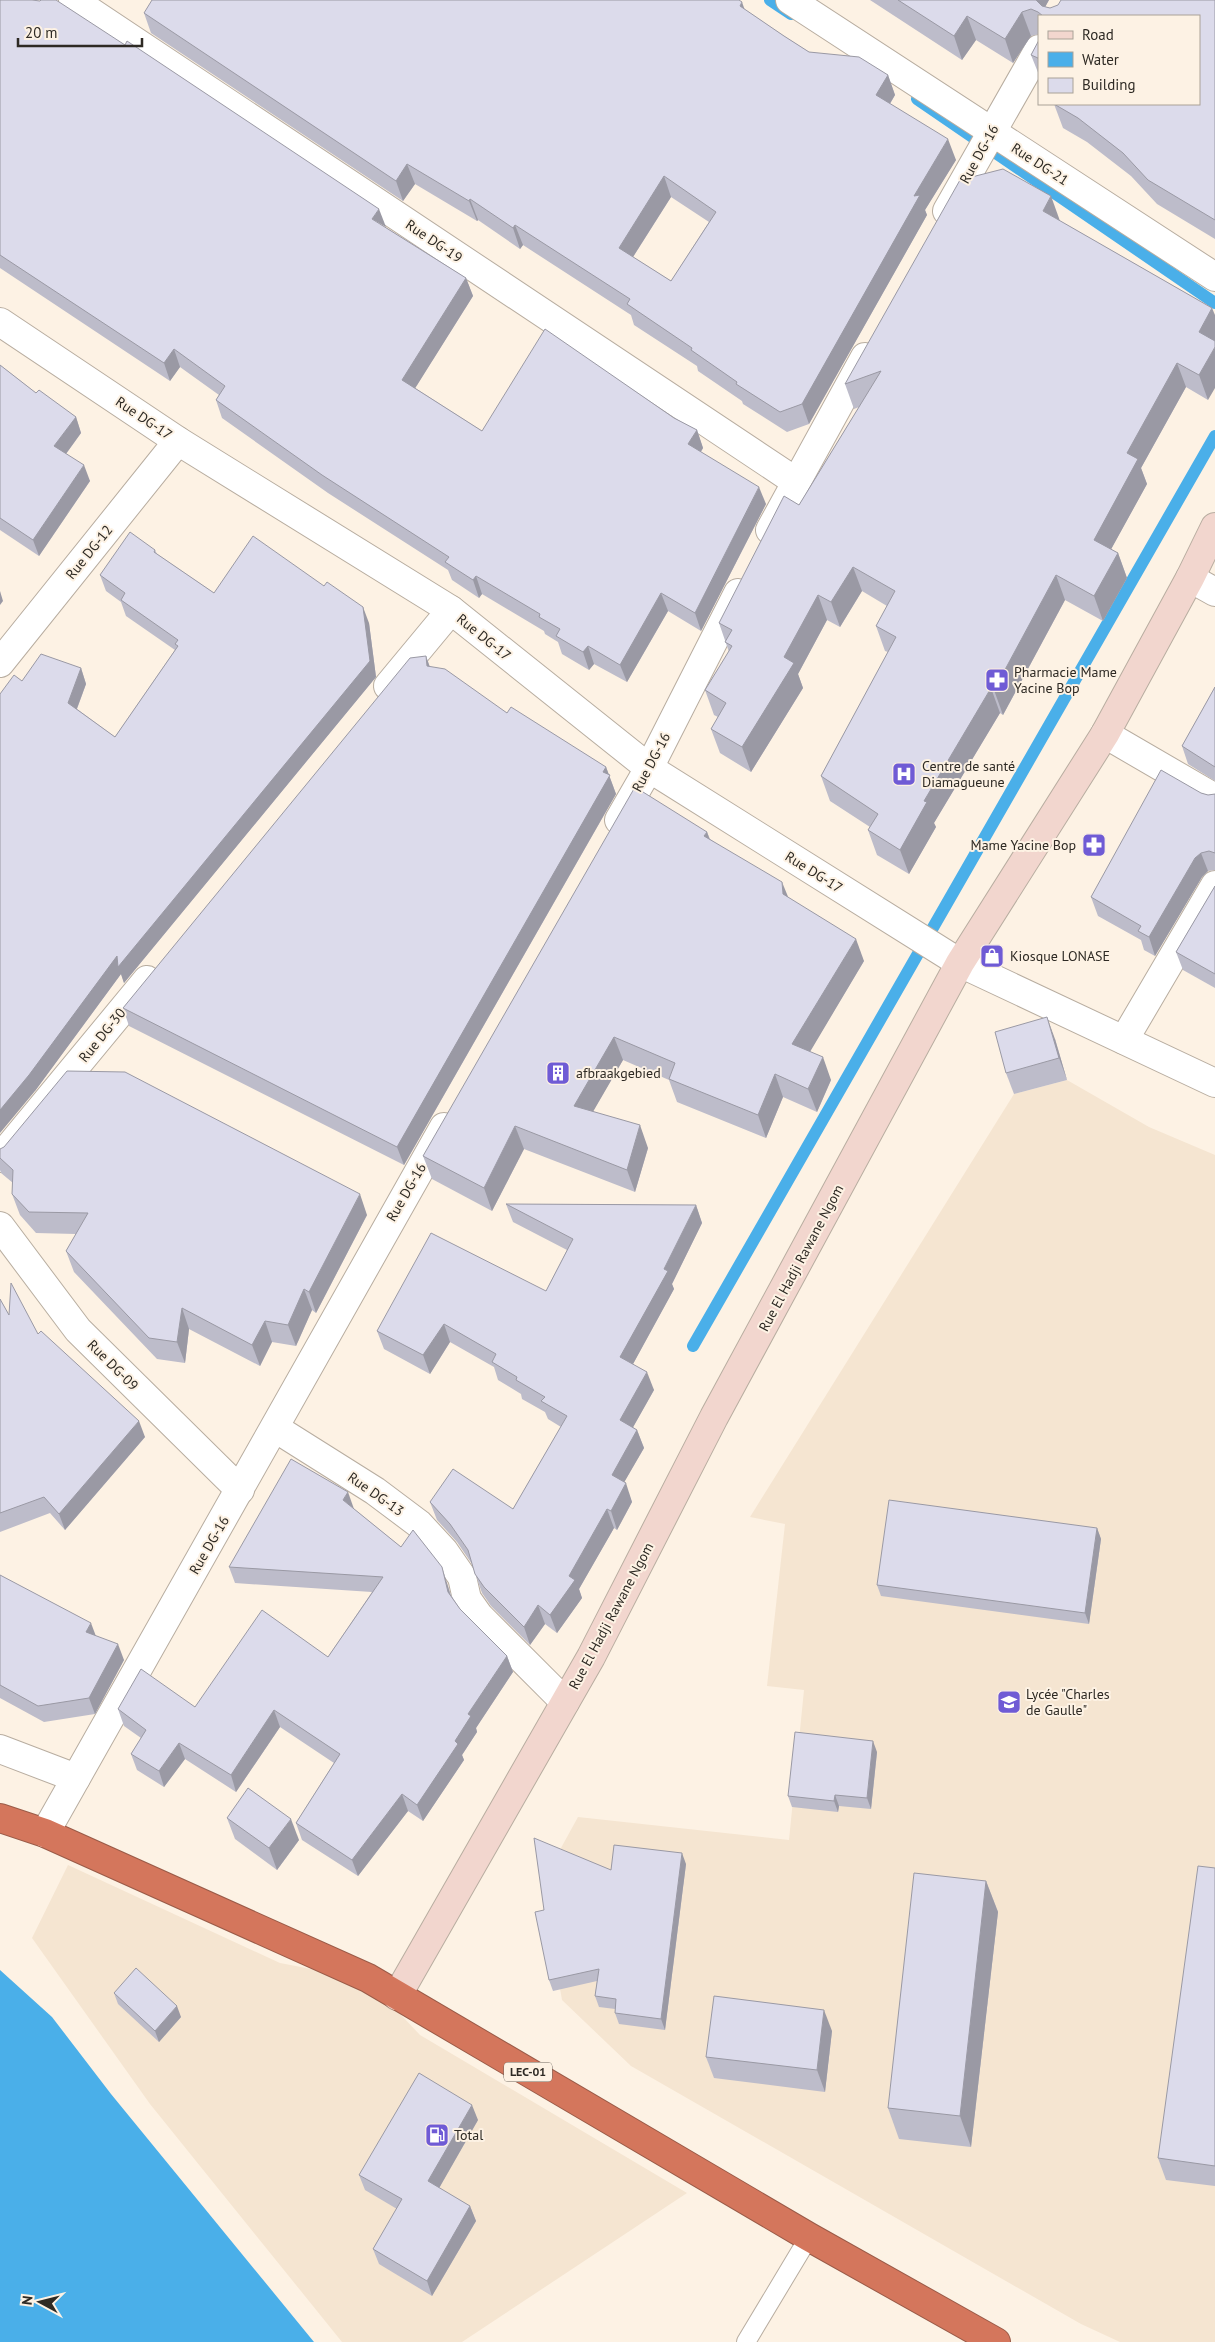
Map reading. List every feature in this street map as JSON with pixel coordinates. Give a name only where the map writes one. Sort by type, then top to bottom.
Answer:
[{"type":"highway","points":[[0,1818],[44,1833]]},
{"type":"highway","name":"LEC-01","points":[[44,1833],[368,1978],[809,2237],[996,2342]]},
{"type":"street","name":"Rue DG-19","points":[[73,0],[795,481]]},
{"type":"street","name":"Rue DG-21","points":[[790,0],[1215,277]]},
{"type":"street","name":"Rue DG-16","points":[[937,228],[1038,51]]},
{"type":"street","name":"Rue DG-17","points":[[0,322],[178,441],[451,610],[649,768],[960,963],[1215,1082]]},
{"type":"street","name":"Rue DG-16","points":[[609,838],[649,768],[795,481],[878,333]]},
{"type":"street","name":"Rue DG-12","points":[[0,663],[178,441]]},
{"type":"street","name":"Rue El Hadji Rawane Ngom","points":[[397,1996],[591,1657],[714,1417],[960,963],[1105,734],[1190,578],[1215,527]]},
{"type":"street","points":[[1190,578],[1215,592]]},
{"type":"street","points":[[375,703],[451,610]]},
{"type":"street","points":[[1105,734],[1215,798]]},
{"type":"street","points":[[1124,1040],[1215,885]]},
{"type":"street","name":"Rue DG-30","points":[[0,1158],[165,957]]},
{"type":"street","name":"Rue DG-16","points":[[44,1833],[240,1490],[456,1105]]},
{"type":"street","name":"Rue DG-09","points":[[0,1226],[78,1330],[240,1490]]},
{"type":"street","name":"Rue DG-13","points":[[275,1428],[375,1491],[419,1524],[444,1551],[462,1577],[467,1599],[479,1616],[565,1702]]},
{"type":"street","points":[[0,1749],[76,1778]]},
{"type":"lane","points":[[746,2342],[809,2237]]},
{"type":"shaded area","name":"Lycée \"Charles de Gaulle\"","points":[[1067,1080],[1149,1127],[1215,1155],[1215,2342],[1120,2342],[1081,2324],[631,2066],[562,2000],[551,1936],[556,1857],[578,1817],[789,1840],[804,1690],[767,1686],[785,1524],[750,1517],[1014,1094]]},
{"type":"shaded area","points":[[68,1865],[280,1963],[368,1980],[420,2035],[687,2193],[462,2342],[342,2342],[150,2104],[32,1938]]},
{"type":"water","points":[[0,1970],[52,2017],[111,2094],[314,2342],[0,2342]]},
{"type":"building","points":[[0,0],[56,0],[125,45],[127,41],[379,209],[372,219],[466,278],[402,380],[482,431],[545,329],[674,418],[697,430],[688,444],[759,487],[695,613],[661,593],[620,665],[588,646],[583,652],[556,636],[560,629],[539,617],[540,614],[476,576],[473,580],[445,562],[449,557],[322,475],[216,400],[225,386],[174,349],[164,363],[0,255]]},
{"type":"building","points":[[152,0],[739,0],[742,2],[740,6],[809,52],[859,57],[888,75],[876,95],[948,139],[914,196],[920,195],[802,404],[780,412],[736,384],[737,382],[691,350],[692,348],[627,304],[630,299],[515,225],[513,228],[470,199],[469,201],[407,164],[396,181],[144,13]],"holes":[[[664,176],[716,212],[671,281],[619,248]]]},
{"type":"building","points":[[898,0],[1036,0],[1042,6],[1050,8],[1058,5],[1061,0],[1215,0],[1215,220],[1148,180],[1123,153],[1078,118],[1056,105],[1200,105],[1200,15],[1042,15],[1031,9],[1022,12],[1005,39],[967,16],[954,36]]},
{"type":"building","points":[[1038,42],[1038,58],[1031,55]]},
{"type":"building","points":[[1003,169],[1051,196],[1043,211],[1212,308],[1199,332],[1215,341],[1215,347],[1199,375],[1177,363],[1127,453],[1138,459],[1094,540],[1118,553],[1094,596],[1056,575],[994,690],[991,688],[924,801],[927,802],[900,850],[868,830],[878,814],[821,776],[896,637],[876,626],[895,591],[853,567],[831,602],[818,595],[784,657],[794,663],[742,747],[711,729],[726,703],[705,690],[732,646],[725,642],[732,630],[719,623],[784,496],[799,505],[881,371],[845,384],[960,180]]},
{"type":"building","points":[[0,365],[36,393],[39,390],[76,417],[54,446],[84,465],[33,540],[0,518]]},
{"type":"building","points":[[130,532],[155,550],[154,552],[214,593],[253,536],[324,586],[327,582],[363,607],[370,661],[118,967],[117,956],[29,1075],[0,1110],[0,694],[14,675],[22,681],[41,654],[81,668],[68,703],[115,737],[178,646],[175,644],[178,640],[121,600],[125,593],[100,575]]},
{"type":"building","points":[[426,656],[427,666],[445,669],[507,713],[511,707],[606,767],[603,772],[610,775],[397,1147],[123,1008],[410,658]]},
{"type":"building","points":[[1215,687],[1215,767],[1182,746]]},
{"type":"building","points":[[1161,770],[1201,793],[1215,794],[1215,853],[1209,851],[1201,853],[1195,858],[1149,937],[1138,931],[1141,926],[1091,897]]},
{"type":"building","points":[[635,787],[707,832],[704,836],[782,882],[783,894],[856,939],[792,1044],[823,1057],[808,1089],[775,1074],[758,1115],[669,1079],[675,1063],[614,1037],[574,1106],[640,1125],[627,1170],[515,1126],[484,1188],[423,1156]]},
{"type":"building","points":[[1215,886],[1215,974],[1176,952]]},
{"type":"building","points":[[1047,1017],[1059,1058],[1006,1073],[995,1032]]},
{"type":"building","points":[[67,1071],[125,1072],[360,1194],[309,1292],[304,1289],[288,1325],[265,1321],[252,1345],[182,1308],[177,1342],[149,1338],[66,1251],[88,1213],[29,1212],[12,1194],[13,1170],[0,1158],[0,1149],[4,1147]]},
{"type":"building","points":[[506,1204],[696,1205],[664,1269],[668,1271],[620,1357],[647,1372],[620,1420],[637,1430],[612,1475],[626,1483],[611,1511],[607,1509],[569,1576],[575,1580],[550,1615],[538,1605],[524,1627],[484,1587],[475,1574],[468,1550],[450,1524],[430,1502],[453,1469],[513,1509],[567,1416],[541,1401],[545,1397],[516,1380],[517,1377],[492,1362],[496,1354],[444,1324],[423,1355],[377,1331],[431,1233],[546,1291],[573,1239]]},
{"type":"building","points":[[11,1283],[38,1334],[41,1331],[139,1421],[59,1514],[44,1497],[0,1513],[0,1299],[9,1315]]},
{"type":"building","points":[[291,1459],[348,1492],[343,1500],[401,1547],[413,1530],[442,1567],[448,1592],[460,1609],[507,1656],[468,1714],[471,1716],[455,1741],[458,1744],[417,1805],[402,1794],[352,1860],[296,1823],[340,1754],[274,1710],[231,1775],[179,1743],[159,1771],[131,1754],[146,1730],[118,1709],[141,1669],[195,1707],[262,1610],[328,1657],[383,1577],[229,1567]]},
{"type":"building","points":[[889,1500],[1097,1528],[1085,1613],[877,1585]]},
{"type":"building","points":[[0,1575],[91,1623],[86,1632],[118,1644],[89,1698],[38,1706],[0,1685]]},
{"type":"building","points":[[795,1732],[873,1741],[867,1798],[835,1795],[834,1801],[788,1796]]},
{"type":"building","points":[[248,1788],[291,1819],[269,1848],[227,1818]]},
{"type":"building","points":[[534,1838],[611,1870],[614,1845],[682,1853],[661,2019],[615,2013],[616,1999],[595,1996],[599,1969],[549,1980],[535,1912],[544,1910]]},
{"type":"building","points":[[1198,1866],[1215,1868],[1215,2166],[1158,2158]]},
{"type":"building","points":[[914,1873],[986,1881],[960,2116],[888,2108]]},
{"type":"building","points":[[136,1968],[177,2006],[155,2031],[114,1993]]},
{"type":"building","points":[[714,1996],[824,2010],[817,2070],[706,2057]]},
{"type":"building","points":[[419,2073],[472,2105],[428,2181],[470,2206],[427,2281],[373,2249],[402,2199],[359,2175]]},
{"type":"waterway","points":[[770,0],[791,14]]},
{"type":"waterway","points":[[917,99],[1215,303]]},
{"type":"waterway","points":[[693,1346],[1215,436]]},
{"type":"place","name":"Pharmacie Mame Yacine Bop","points":[[997,680]]},
{"type":"place","name":"Centre de santé Diamagueune","points":[[904,774]]},
{"type":"place","name":"Mame Yacine Bop","points":[[1094,845]]},
{"type":"place","name":"Kiosque LONASE","points":[[992,956]]},
{"type":"place","name":"afbraakgebied","points":[[558,1073]]},
{"type":"place","name":"Lycée \"Charles de Gaulle\"","points":[[1009,1702]]},
{"type":"place","name":"Total","points":[[437,2135]]}]
